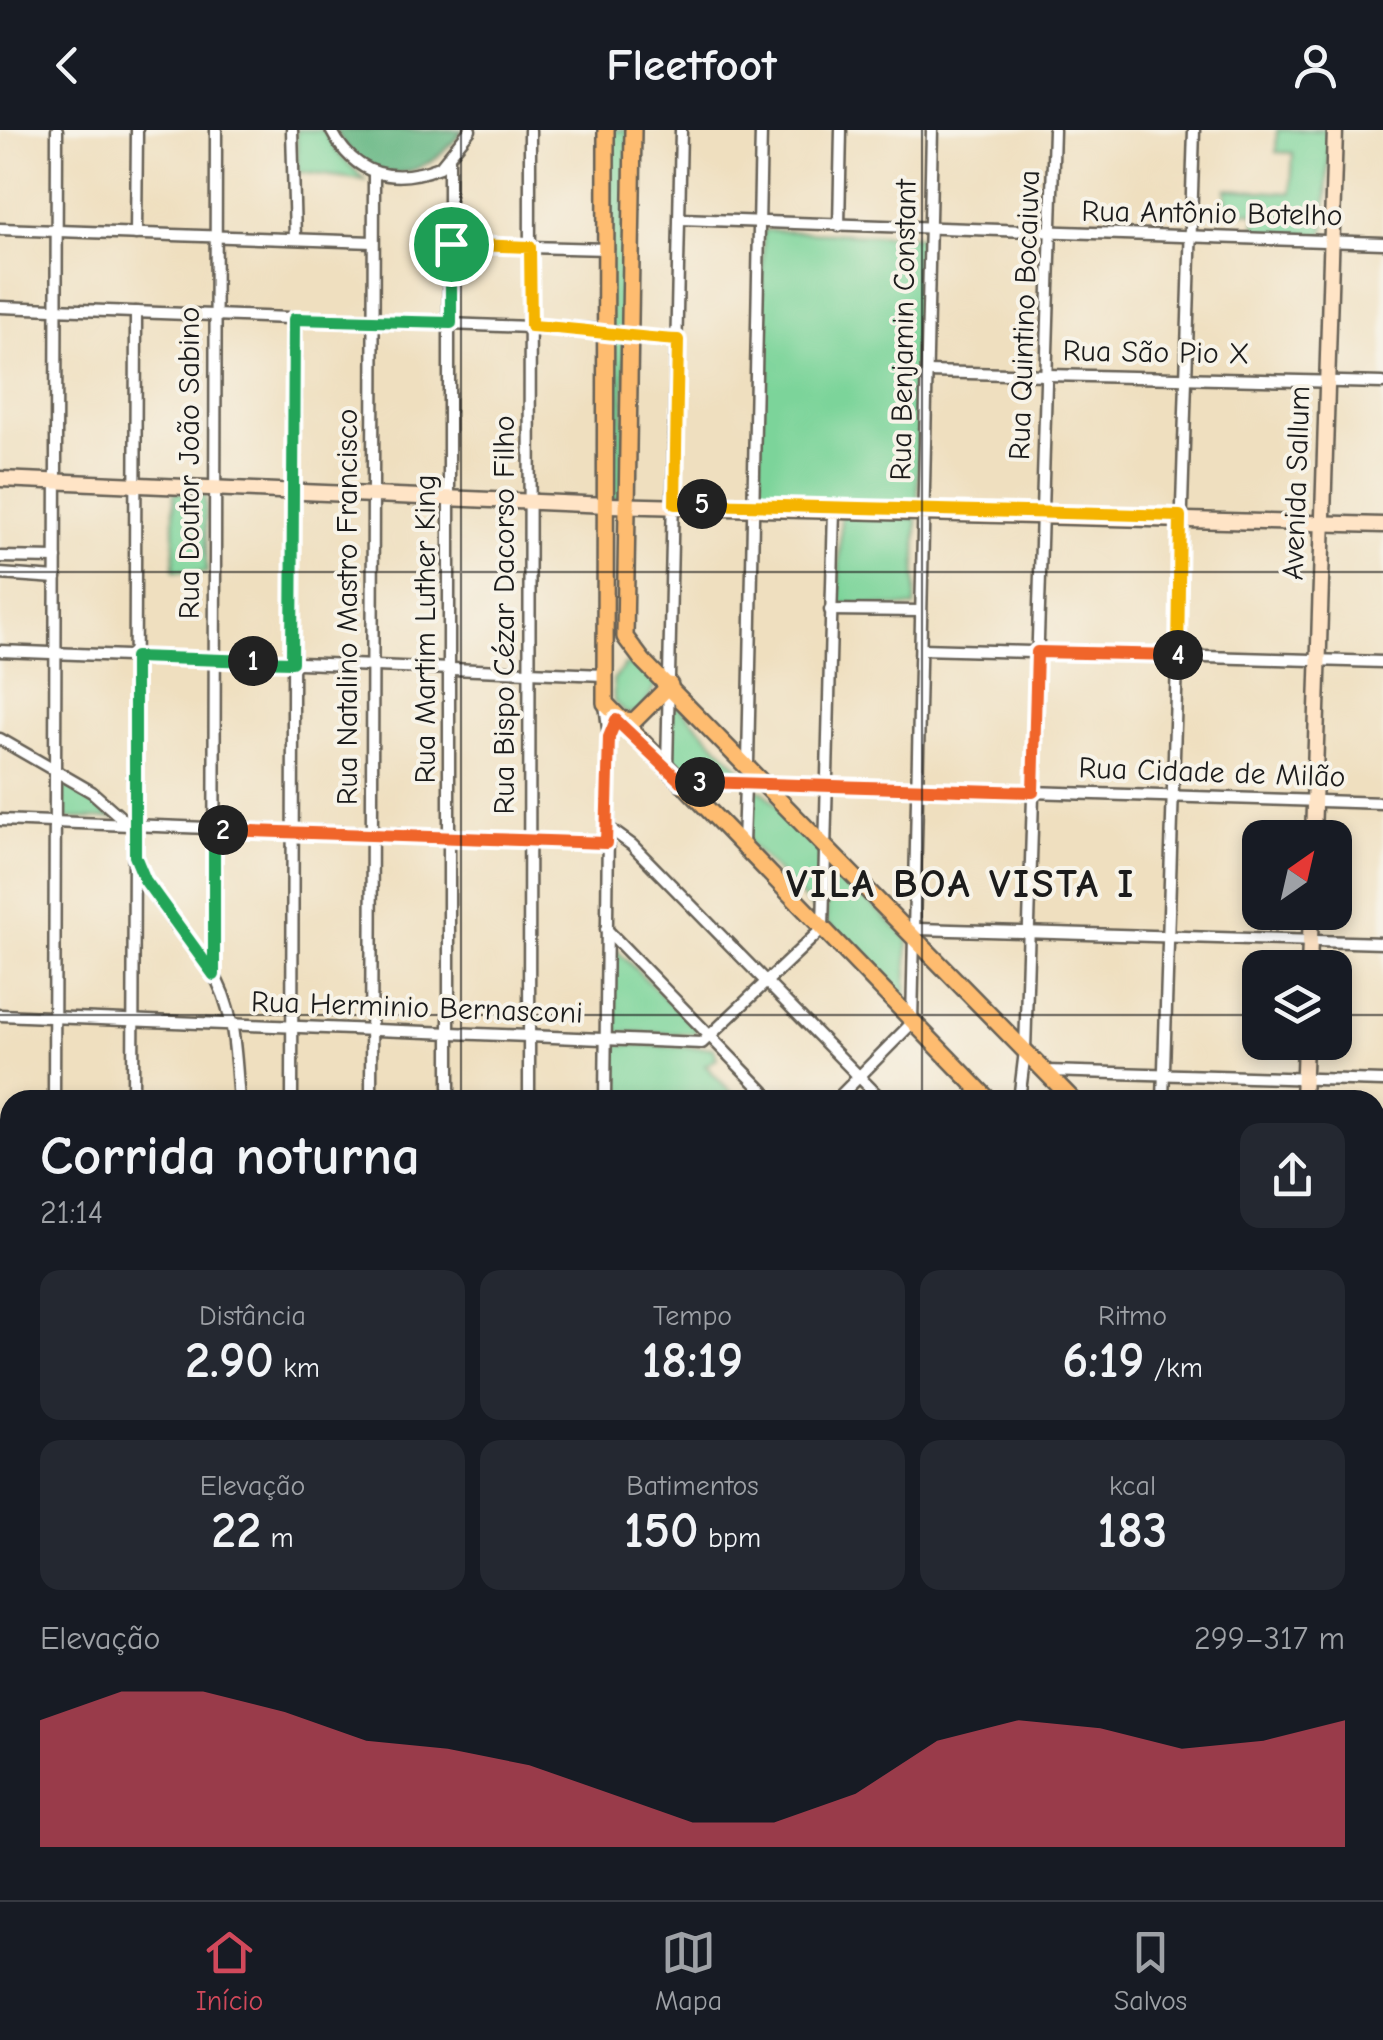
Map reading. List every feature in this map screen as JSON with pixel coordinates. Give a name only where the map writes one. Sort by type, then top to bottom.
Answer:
[{"type":"main road","points":[[606,130],[605,704],[616,720],[979,1090]]},
{"type":"main road","points":[[633,130],[625,637],[643,661],[1064,1090]]},
{"type":"main road","points":[[604,675],[618,662],[643,661]]},
{"type":"main road","points":[[616,720],[634,721],[670,685]]},
{"type":"street","points":[[54,1090],[57,130]]},
{"type":"street","points":[[136,130],[136,234]]},
{"type":"street","name":"Rua Doutor João Sabino","points":[[214,975],[216,130]]},
{"type":"street","points":[[292,130],[295,238]]},
{"type":"street","points":[[331,130],[342,148],[374,175],[401,178],[427,172],[448,159],[470,130]]},
{"type":"street","name":"Rua Bispo Cézar Dacorso Filho","points":[[529,1090],[530,130]]},
{"type":"street","points":[[667,768],[682,130]]},
{"type":"street","points":[[748,764],[761,130]]},
{"type":"street","points":[[838,226],[841,130]]},
{"type":"street","name":"Rua Benjamin Constant","points":[[912,1023],[915,946],[911,932],[919,788],[932,130]]},
{"type":"street","name":"Rua Quintino Bocaiuva","points":[[1019,1090],[1025,1051],[1054,130]]},
{"type":"street","points":[[1163,1090],[1194,130]]},
{"type":"street","name":"Avenida Sallum","points":[[1312,820],[1335,130]]},
{"type":"street","name":"Rua Martim Luther King","points":[[448,159],[450,1090]]},
{"type":"street","name":"Rua Natalino Mastro Francisco","points":[[371,1090],[374,175]]},
{"type":"street","name":"Rua Antônio Botelho","points":[[680,219],[1383,242]]},
{"type":"street","points":[[0,230],[373,242]]},
{"type":"street","points":[[451,244],[608,248]]},
{"type":"street","points":[[0,307],[531,326],[608,330],[632,337],[678,340]]},
{"type":"street","points":[[133,1090],[135,856],[130,825],[135,657],[136,312]]},
{"type":"street","points":[[292,1090],[294,319]]},
{"type":"street","name":"Rua São Pio X","points":[[927,372],[1383,383]]},
{"type":"street","points":[[0,479],[608,505],[1180,516],[1383,525]]},
{"type":"street","points":[[710,1038],[823,928],[834,509]]},
{"type":"street","points":[[0,557],[56,558]]},
{"type":"street","points":[[0,574],[56,578]]},
{"type":"street","points":[[830,610],[922,611]]},
{"type":"street","points":[[921,649],[1383,662]]},
{"type":"street","points":[[0,650],[604,675]]},
{"type":"street","points":[[605,704],[609,737],[605,1090]]},
{"type":"street","points":[[609,737],[616,720]]},
{"type":"street","points":[[0,739],[92,792],[130,825]]},
{"type":"street","name":"Rua Cidade de Milão","points":[[680,781],[1383,803]]},
{"type":"street","points":[[742,845],[745,784]]},
{"type":"street","points":[[0,820],[606,843]]},
{"type":"street","points":[[606,826],[632,845],[872,1090]]},
{"type":"street","points":[[135,856],[154,894],[214,975],[232,1026],[238,1090]]},
{"type":"street","points":[[606,928],[762,1090]]},
{"type":"street","points":[[1310,930],[1310,950]]},
{"type":"street","points":[[911,932],[1383,943]]},
{"type":"street","name":"Rua Herminio Bernasconi","points":[[0,1016],[702,1043],[710,1038]]},
{"type":"street","points":[[846,1090],[912,1023]]},
{"type":"street","points":[[1303,1090],[1304,1060]]},
{"type":"street","points":[[1046,1071],[1383,1080]]},
{"type":"green space","points":[[296,130],[324,130],[336,151],[365,180],[298,172]]},
{"type":"green space","points":[[334,130],[463,130],[430,162],[403,173],[388,173],[359,162]]},
{"type":"green space","points":[[611,130],[629,130],[623,499],[603,498]]},
{"type":"green space","points":[[1277,130],[1330,130],[1324,235],[1255,235],[1256,213],[1226,210],[1226,189],[1291,193],[1293,153],[1276,152]]},
{"type":"green space","points":[[763,230],[921,237],[918,502],[913,507],[763,501],[759,497]]},
{"type":"green space","points":[[174,492],[205,495],[207,573],[174,571]]},
{"type":"green space","points":[[841,515],[917,518],[915,607],[838,604]]},
{"type":"green space","points":[[625,665],[639,665],[656,684],[642,711],[626,714],[614,702],[613,680]]},
{"type":"green space","points":[[672,699],[745,777],[683,777],[669,766]]},
{"type":"green space","points":[[64,781],[114,818],[57,819],[59,782]]},
{"type":"green space","points":[[753,789],[763,791],[820,850],[819,915],[748,842]]},
{"type":"green space","points":[[829,863],[908,939],[906,1003],[826,921]]},
{"type":"green space","points":[[615,949],[696,1028],[695,1034],[613,1032],[609,953]]},
{"type":"green space","points":[[614,1044],[714,1048],[717,1059],[705,1065],[729,1090],[611,1090]]},
{"type":"district","name":"VILA BOA VISTA I","points":[[961,883]]},
{"type":"route","points":[[451,244],[530,247],[531,326],[608,330],[632,337],[678,340],[675,504],[1042,516],[1180,516],[1178,658],[1037,652],[1033,792],[680,781],[616,720],[609,737],[606,843],[214,829],[214,975],[145,880],[135,856],[135,657],[292,662],[294,319],[451,323],[451,244]]}]
